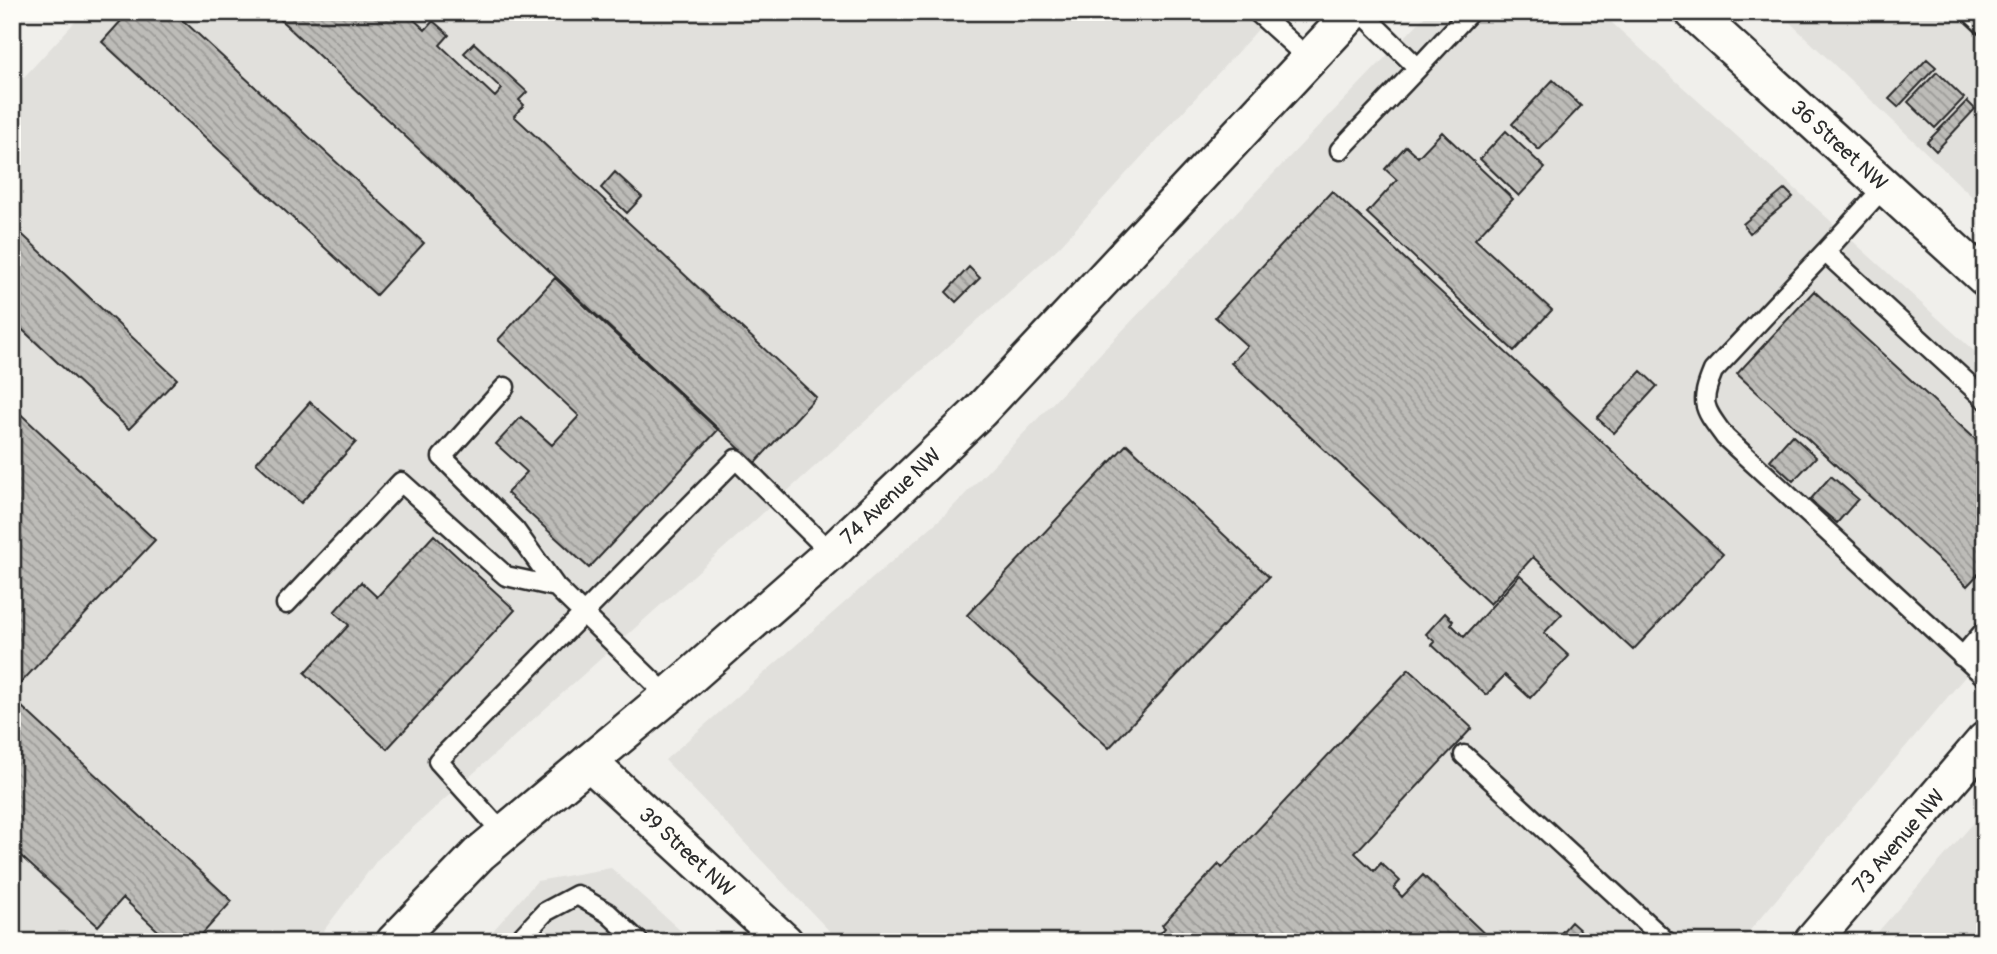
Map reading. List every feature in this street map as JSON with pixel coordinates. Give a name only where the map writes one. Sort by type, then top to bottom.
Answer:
[{"type":"street","name":"74 Avenue NW","points":[[394,942],[440,892],[503,833],[668,696],[831,553],[980,411],[1353,12]]},
{"type":"street","name":"36 Street NW","points":[[1693,12],[1985,278]]},
{"type":"street","name":"73 Avenue NW","points":[[1812,942],[1985,740]]},
{"type":"street","name":"39 Street NW","points":[[589,762],[785,942]]},
{"type":"lane","points":[[1257,12],[1309,59]]},
{"type":"lane","points":[[1361,12],[1418,68]]},
{"type":"lane","points":[[1339,150],[1470,12]]},
{"type":"lane","points":[[1970,12],[1985,26]]},
{"type":"lane","points":[[1885,187],[1713,371],[1703,395],[1708,413],[1725,438],[1985,677]]},
{"type":"lane","points":[[1825,252],[1985,399]]},
{"type":"lane","points":[[505,387],[442,457],[515,530],[556,587],[668,696]]},
{"type":"lane","points":[[503,833],[438,761],[736,458],[831,553]]},
{"type":"lane","points":[[286,604],[401,482],[506,576],[556,587]]},
{"type":"lane","points":[[1962,657],[1985,630]]},
{"type":"lane","points":[[1464,755],[1667,942]]},
{"type":"lane","points":[[517,942],[545,912],[577,895],[608,913],[639,942]]},
{"type":"shaded area","points":[[84,12],[1274,12],[1059,247],[378,859],[315,942],[12,942],[12,90]]},
{"type":"shaded area","points":[[1429,12],[1600,12],[1985,361],[1985,653],[1740,942],[840,942],[665,760],[947,513]]},
{"type":"shaded area","points":[[1779,12],[1985,12],[1985,209]]},
{"type":"shaded area","points":[[1985,810],[1985,942],[1869,942]]},
{"type":"shaded area","points":[[611,868],[693,942],[483,942],[537,881]]},
{"type":"building","points":[[129,12],[174,12],[424,243],[376,295],[102,42]]},
{"type":"building","points":[[272,12],[406,12],[425,30],[433,21],[449,35],[440,45],[495,97],[502,89],[464,53],[474,43],[527,92],[519,100],[524,105],[514,116],[816,397],[755,463]]},
{"type":"building","points":[[1927,59],[1936,67],[1898,107],[1889,99]]},
{"type":"building","points":[[1937,72],[1964,98],[1935,128],[1908,102]]},
{"type":"building","points":[[1553,80],[1581,106],[1539,150],[1512,124]]},
{"type":"building","points":[[1967,101],[1975,109],[1936,151],[1927,142]]},
{"type":"building","points":[[1506,131],[1545,168],[1519,196],[1480,159]]},
{"type":"building","points":[[1442,132],[1513,199],[1475,239],[1552,310],[1514,351],[1367,213],[1397,180],[1385,169],[1406,146],[1418,157]]},
{"type":"building","points":[[615,172],[642,197],[627,213],[601,188]]},
{"type":"building","points":[[1785,189],[1793,197],[1750,233],[1743,224]]},
{"type":"building","points":[[1332,191],[1723,554],[1633,650],[1533,557],[1490,604],[1231,363],[1247,346],[1215,317]]},
{"type":"building","points":[[12,225],[177,379],[129,429],[12,320]]},
{"type":"building","points":[[969,267],[980,278],[956,302],[946,292]]},
{"type":"building","points":[[555,278],[718,430],[589,568],[507,493],[527,472],[496,444],[521,417],[552,445],[579,416],[498,340]]},
{"type":"building","points":[[1814,291],[1985,448],[1985,567],[1967,586],[1737,374]]},
{"type":"building","points":[[1641,371],[1657,386],[1614,433],[1597,418]]},
{"type":"building","points":[[310,402],[356,442],[301,503],[256,463]]},
{"type":"building","points":[[12,406],[155,540],[15,689],[12,687]]},
{"type":"building","points":[[1792,435],[1816,457],[1793,481],[1770,460]]},
{"type":"building","points":[[1127,444],[1269,577],[1109,748],[967,615]]},
{"type":"building","points":[[1831,476],[1858,499],[1837,523],[1810,500]]},
{"type":"building","points":[[434,535],[515,610],[387,749],[305,673],[349,625],[334,612],[361,582],[377,597]]},
{"type":"building","points":[[1520,575],[1562,614],[1544,633],[1569,656],[1530,698],[1505,675],[1486,695],[1432,645],[1435,642],[1426,634],[1445,613],[1453,621],[1451,624],[1464,637]]},
{"type":"building","points":[[1409,669],[1472,728],[1355,853],[1374,871],[1381,863],[1400,881],[1394,888],[1402,897],[1423,875],[1493,942],[1153,942],[1165,928],[1162,925],[1219,864],[1222,868]]},
{"type":"building","points":[[21,706],[232,901],[195,942],[170,942],[123,898],[98,926],[12,848],[12,715]]},
{"type":"building","points":[[1571,922],[1593,942],[1553,942]]}]
